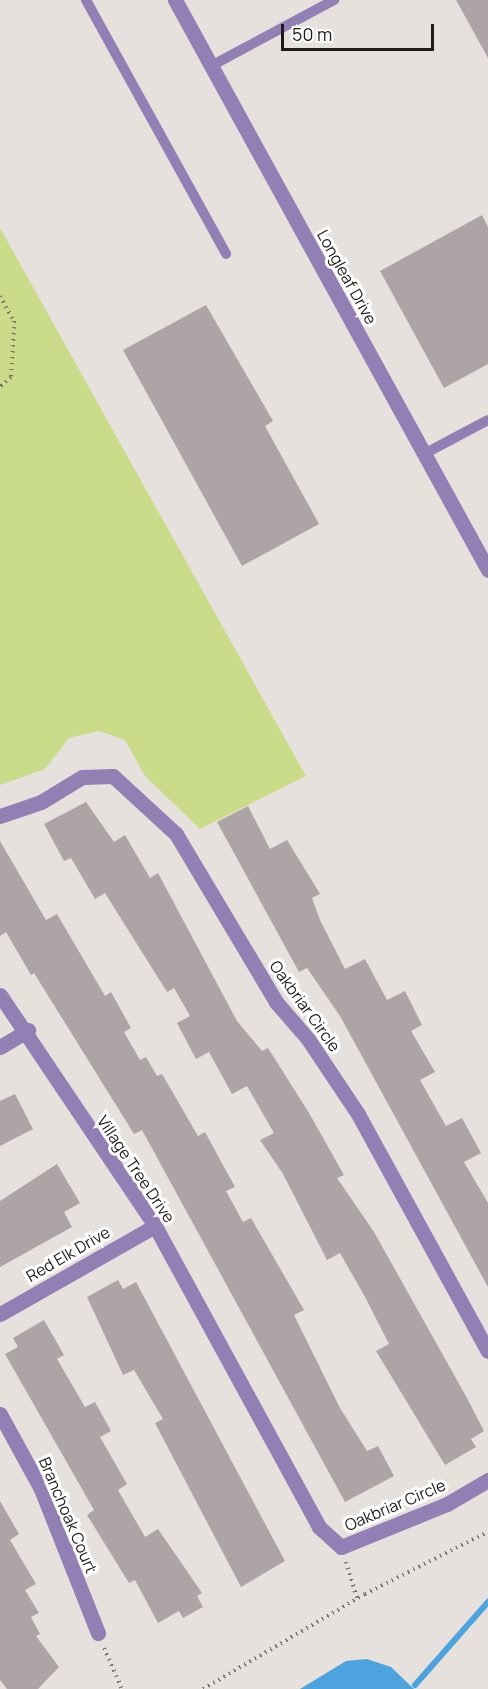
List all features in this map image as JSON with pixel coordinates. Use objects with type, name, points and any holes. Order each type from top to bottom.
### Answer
[{"type":"street","name":"Longleaf Drive","points":[[175,0],[488,570]]},
{"type":"street","name":"Oakbriar Circle","points":[[0,816],[41,802],[82,777],[112,776],[176,834],[276,1002],[308,1039],[358,1114],[488,1351]]},
{"type":"street","name":"Village Tree Drive","points":[[0,994],[28,1030],[69,1102],[155,1226],[233,1369]]},
{"type":"street","points":[[0,1047],[28,1030]]},
{"type":"street","name":"Red Elk Drive","points":[[0,1314],[155,1226]]},
{"type":"street","name":"Oakbriar Circle","points":[[233,1369],[320,1527],[341,1547],[447,1504],[488,1480]]},
{"type":"street","name":"Branchoak Court","points":[[0,1414],[41,1489],[98,1633]]},
{"type":"lane","points":[[86,0],[226,254]]},
{"type":"lane","points":[[211,66],[334,0]]},
{"type":"lane","points":[[424,454],[488,420]]},
{"type":"path","points":[[0,296],[14,321],[11,376],[0,387]]},
{"type":"path","points":[[203,1689],[357,1599],[488,1532]]},
{"type":"path","points":[[341,1547],[357,1599]]},
{"type":"path","points":[[98,1633],[122,1689]]},
{"type":"green space","points":[[0,228],[306,776],[200,829],[145,776],[125,740],[99,731],[69,738],[45,769],[0,785]]},
{"type":"water","points":[[367,1659],[391,1667],[414,1689],[300,1689],[346,1661]]},
{"type":"building","points":[[456,0],[488,0],[488,58]]},
{"type":"building","points":[[482,215],[488,227],[488,364],[444,388],[380,271]]},
{"type":"building","points":[[206,305],[273,421],[265,426],[319,524],[242,566],[123,350]]},
{"type":"building","points":[[86,802],[114,842],[125,835],[150,878],[158,873],[237,1021],[262,1051],[268,1048],[309,1113],[344,1175],[337,1178],[374,1232],[467,1398],[484,1431],[471,1439],[476,1447],[445,1465],[376,1351],[389,1344],[340,1253],[327,1260],[283,1174],[260,1140],[274,1133],[247,1086],[232,1094],[209,1052],[196,1059],[177,1023],[190,1016],[174,988],[167,992],[105,893],[95,899],[71,858],[64,861],[44,824]]},
{"type":"building","points":[[248,806],[270,849],[287,840],[320,894],[312,898],[320,920],[345,969],[365,959],[387,1000],[405,991],[422,1025],[411,1031],[435,1072],[420,1080],[446,1126],[462,1118],[481,1153],[464,1162],[488,1203],[488,1287],[340,1016],[307,968],[299,972],[217,822]]},
{"type":"building","points":[[0,841],[46,920],[57,914],[105,996],[111,992],[131,1028],[124,1032],[140,1060],[146,1057],[157,1076],[162,1074],[198,1136],[205,1132],[235,1187],[226,1191],[243,1222],[251,1218],[304,1310],[294,1315],[340,1408],[367,1451],[378,1446],[394,1476],[345,1502],[142,1130],[134,1134],[34,973],[31,975],[6,932],[0,936]]},
{"type":"building","points":[[15,1094],[33,1129],[0,1146],[0,1101]]},
{"type":"building","points":[[57,1164],[80,1203],[64,1212],[72,1227],[0,1267],[0,1201]]},
{"type":"building","points":[[118,1280],[123,1289],[136,1282],[285,1561],[241,1587],[155,1423],[163,1419],[134,1370],[123,1375],[87,1297]]},
{"type":"building","points":[[44,1320],[64,1355],[57,1359],[85,1407],[95,1402],[111,1431],[100,1437],[127,1484],[118,1490],[145,1537],[158,1529],[202,1593],[197,1596],[203,1607],[183,1618],[179,1611],[158,1623],[135,1580],[129,1583],[87,1515],[94,1510],[5,1354],[18,1347],[13,1338]]},
{"type":"building","points":[[0,1501],[19,1534],[10,1540],[36,1584],[25,1590],[39,1613],[31,1617],[40,1634],[36,1636],[59,1667],[38,1689],[7,1689],[0,1680]]},
{"type":"waterway","points":[[415,1685],[488,1602]]}]
